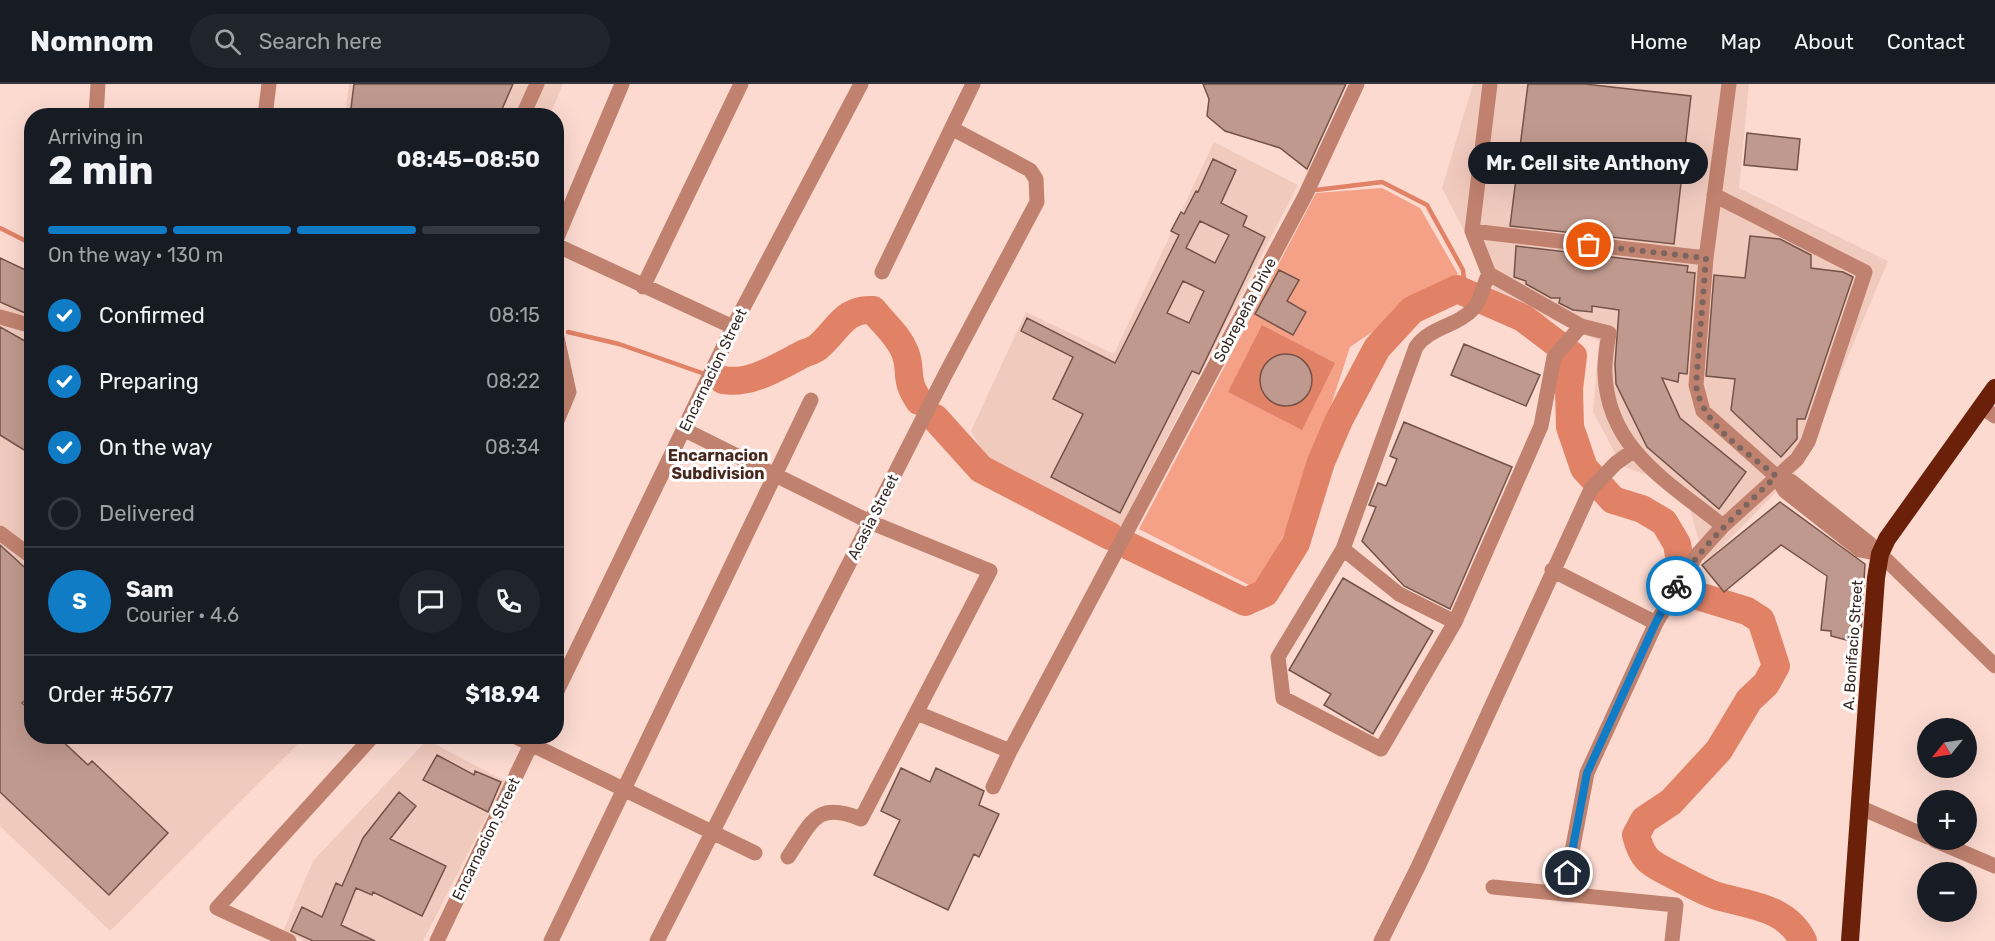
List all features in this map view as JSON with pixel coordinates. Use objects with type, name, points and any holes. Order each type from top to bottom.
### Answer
[{"type":"highway","name":"A. Bonifacio Street","points":[[1850,941],[1876,579],[1880,555],[1887,539],[1988,412],[1995,388]]},
{"type":"street","points":[[96,108],[98,84]]},
{"type":"street","points":[[267,108],[269,84]]},
{"type":"street","points":[[526,108],[537,84]]},
{"type":"street","points":[[564,221],[622,84]]},
{"type":"street","points":[[643,287],[741,84]]},
{"type":"street","name":"Encarnacion Street","points":[[564,676],[733,327],[861,84]]},
{"type":"street","points":[[882,272],[973,84]]},
{"type":"street","name":"Sobrepeña Drive","points":[[993,787],[1305,196],[1357,84]]},
{"type":"street","points":[[1490,84],[1472,231],[1489,274],[1576,331],[1609,333],[1605,372],[1608,403],[1620,433],[1634,451],[1723,526]]},
{"type":"street","points":[[1729,84],[1706,258],[1696,385],[1698,400],[1712,422],[1776,476],[1785,491],[1860,550],[1880,555],[1995,666]]},
{"type":"street","name":"Acasia Street","points":[[657,941],[870,522],[1037,202],[1036,179],[1030,170],[953,129]]},
{"type":"street","points":[[1564,893],[1587,773],[1656,622],[1696,556],[1723,526],[1797,459],[1808,442],[1865,272],[1714,195]]},
{"type":"street","points":[[1472,231],[1706,258]]},
{"type":"street","points":[[564,249],[733,327]]},
{"type":"street","points":[[1489,274],[1480,290],[1476,306],[1460,321],[1444,325],[1427,335],[1416,347],[1343,549],[1278,657],[1283,698],[1381,749],[1455,622],[1541,426],[1554,357],[1576,331]]},
{"type":"street","points":[[0,317],[24,323]]},
{"type":"street","points":[[564,369],[569,392],[564,404]]},
{"type":"street","points":[[550,941],[812,400]]},
{"type":"street","points":[[683,429],[776,473],[870,522],[990,571],[861,819],[844,812],[830,810],[818,816],[788,857]]},
{"type":"street","points":[[1381,941],[1418,867],[1591,489],[1612,467],[1634,451]]},
{"type":"street","points":[[0,533],[24,551]]},
{"type":"street","points":[[1343,549],[1399,594],[1455,622]]},
{"type":"street","points":[[1552,570],[1656,622]]},
{"type":"street","points":[[916,713],[1010,752]]},
{"type":"street","points":[[289,941],[217,908],[366,744]]},
{"type":"street","name":"Encarnacion Street","points":[[437,941],[532,744]]},
{"type":"street","points":[[539,744],[623,789],[755,853]]},
{"type":"street","points":[[1859,807],[1917,832]]},
{"type":"street","points":[[1957,850],[1995,866]]},
{"type":"street","points":[[1493,887],[1676,904],[1672,941]]},
{"type":"shaded area","points":[[349,84],[563,84],[553,108],[346,108]]},
{"type":"shaded area","points":[[1473,84],[1749,84],[1739,188],[1888,261],[1802,466],[1705,564],[1690,509],[1655,478],[1622,466],[1593,412],[1599,341],[1497,295],[1442,188]]},
{"type":"shaded area","points":[[1214,142],[1298,185],[1119,530],[994,471],[971,431],[1026,312],[1114,354]]},
{"type":"shaded area","points":[[1382,188],[1420,208],[1458,274],[1350,347],[1297,510],[1255,588],[1139,529],[1316,193]]},
{"type":"shaded area","points":[[0,258],[24,270],[24,744],[298,744],[110,931],[0,826]]},
{"type":"shaded area","points":[[1262,325],[1335,363],[1302,430],[1228,392]],"holes":[[[1284,354],[1302,360],[1311,378],[1305,397],[1288,406],[1269,399],[1260,382],[1266,363]]]},
{"type":"shaded area","points":[[423,744],[435,744],[505,781],[423,941],[304,941],[283,931],[313,861]]},
{"type":"building","points":[[354,84],[513,84],[502,108],[351,108]]},
{"type":"building","points":[[1203,84],[1346,84],[1307,169],[1280,148],[1225,131],[1207,116],[1209,99]]},
{"type":"building","points":[[1528,84],[1585,84],[1691,96],[1674,244],[1510,226]]},
{"type":"building","points":[[1747,133],[1800,139],[1797,170],[1744,165]]},
{"type":"building","points":[[1213,159],[1236,170],[1221,203],[1247,216],[1243,226],[1265,237],[1199,374],[1192,371],[1120,513],[1051,477],[1083,414],[1053,399],[1073,357],[1021,331],[1027,318],[1115,363],[1179,235],[1171,231],[1181,212],[1184,214],[1196,191],[1198,192]],"holes":[[[1200,221],[1229,235],[1215,263],[1186,248]],[[1183,281],[1204,291],[1189,323],[1167,313]]]},
{"type":"building","points":[[1750,236],[1780,239],[1811,255],[1811,268],[1843,272],[1853,277],[1805,419],[1797,419],[1797,439],[1781,457],[1731,410],[1735,379],[1706,376],[1714,275],[1745,278]]},
{"type":"building","points":[[1516,246],[1688,266],[1687,272],[1695,273],[1687,374],[1679,373],[1678,382],[1662,378],[1680,418],[1746,472],[1719,509],[1647,447],[1616,384],[1615,364],[1619,310],[1592,306],[1592,312],[1573,310],[1559,303],[1560,298],[1551,298],[1526,284],[1526,281],[1514,277]]},
{"type":"building","points":[[0,258],[24,269],[24,312],[0,302]]},
{"type":"building","points":[[1279,270],[1299,280],[1287,301],[1306,312],[1293,335],[1255,314]]},
{"type":"building","points":[[0,327],[24,340],[24,450],[0,435]]},
{"type":"building","points":[[1464,344],[1540,375],[1526,406],[1451,375]]},
{"type":"building","points":[[1286,354],[1296,356],[1304,362],[1310,370],[1312,380],[1310,390],[1304,398],[1296,404],[1286,406],[1276,404],[1268,398],[1262,390],[1260,380],[1262,370],[1268,362],[1276,356]]},
{"type":"building","points":[[1404,422],[1512,467],[1450,609],[1404,586],[1362,541],[1376,507],[1369,505],[1378,483],[1386,486],[1397,459],[1390,456]]},
{"type":"building","points":[[1780,502],[1865,564],[1861,632],[1855,632],[1854,642],[1831,636],[1831,631],[1821,630],[1827,576],[1781,545],[1724,592],[1702,565]]},
{"type":"building","points":[[0,545],[24,567],[24,701],[22,703],[24,705],[24,744],[66,744],[88,765],[92,761],[168,833],[109,895],[0,792]]},
{"type":"building","points":[[1343,578],[1433,631],[1373,734],[1324,705],[1331,694],[1289,670]]},
{"type":"building","points":[[437,755],[474,775],[475,771],[501,782],[488,812],[423,780]]},
{"type":"building","points":[[901,768],[930,782],[936,768],[984,791],[979,805],[999,814],[979,857],[974,854],[948,910],[874,875],[900,820],[881,811]]},
{"type":"building","points":[[399,792],[416,806],[390,839],[446,866],[422,916],[373,892],[372,895],[356,888],[341,925],[375,941],[313,941],[291,931],[302,907],[322,917],[336,883],[342,886],[363,838]]},
{"type":"waterway","points":[[1316,190],[1382,182],[1427,205],[1463,270],[1465,293]]},
{"type":"waterway","points":[[0,228],[24,240]]},
{"type":"waterway","points":[[1129,546],[1245,602],[1265,593],[1296,543],[1321,462],[1339,420],[1377,348],[1412,310],[1457,289],[1523,318],[1573,356],[1569,389],[1570,427],[1584,468],[1613,500],[1642,509],[1664,522],[1677,544],[1683,578],[1698,596],[1747,611],[1761,620],[1776,666],[1766,684],[1749,700],[1719,750],[1671,802],[1644,820],[1636,835],[1642,852],[1655,865],[1701,889],[1777,914],[1796,930],[1803,941]]},
{"type":"waterway","points":[[723,380],[743,380],[773,370],[816,348],[848,316],[863,310],[873,310],[902,346],[907,359],[911,386],[919,401]]},
{"type":"waterway","points":[[568,332],[619,344],[702,373]]},
{"type":"waterway","points":[[935,418],[981,469],[1110,536]]},
{"type":"way so far","points":[[1589,245],[1706,258],[1696,385],[1698,400],[1712,422],[1776,476],[1723,526],[1696,556],[1676,586]]},
{"type":"place","name":"Mr. Cell site Anthony","points":[[1589,245]]},
{"type":"district","name":"Encarnacion Subdivision","points":[[718,464]]},
{"type":"route","points":[[1568,873],[1587,773],[1656,622],[1676,586]]}]
